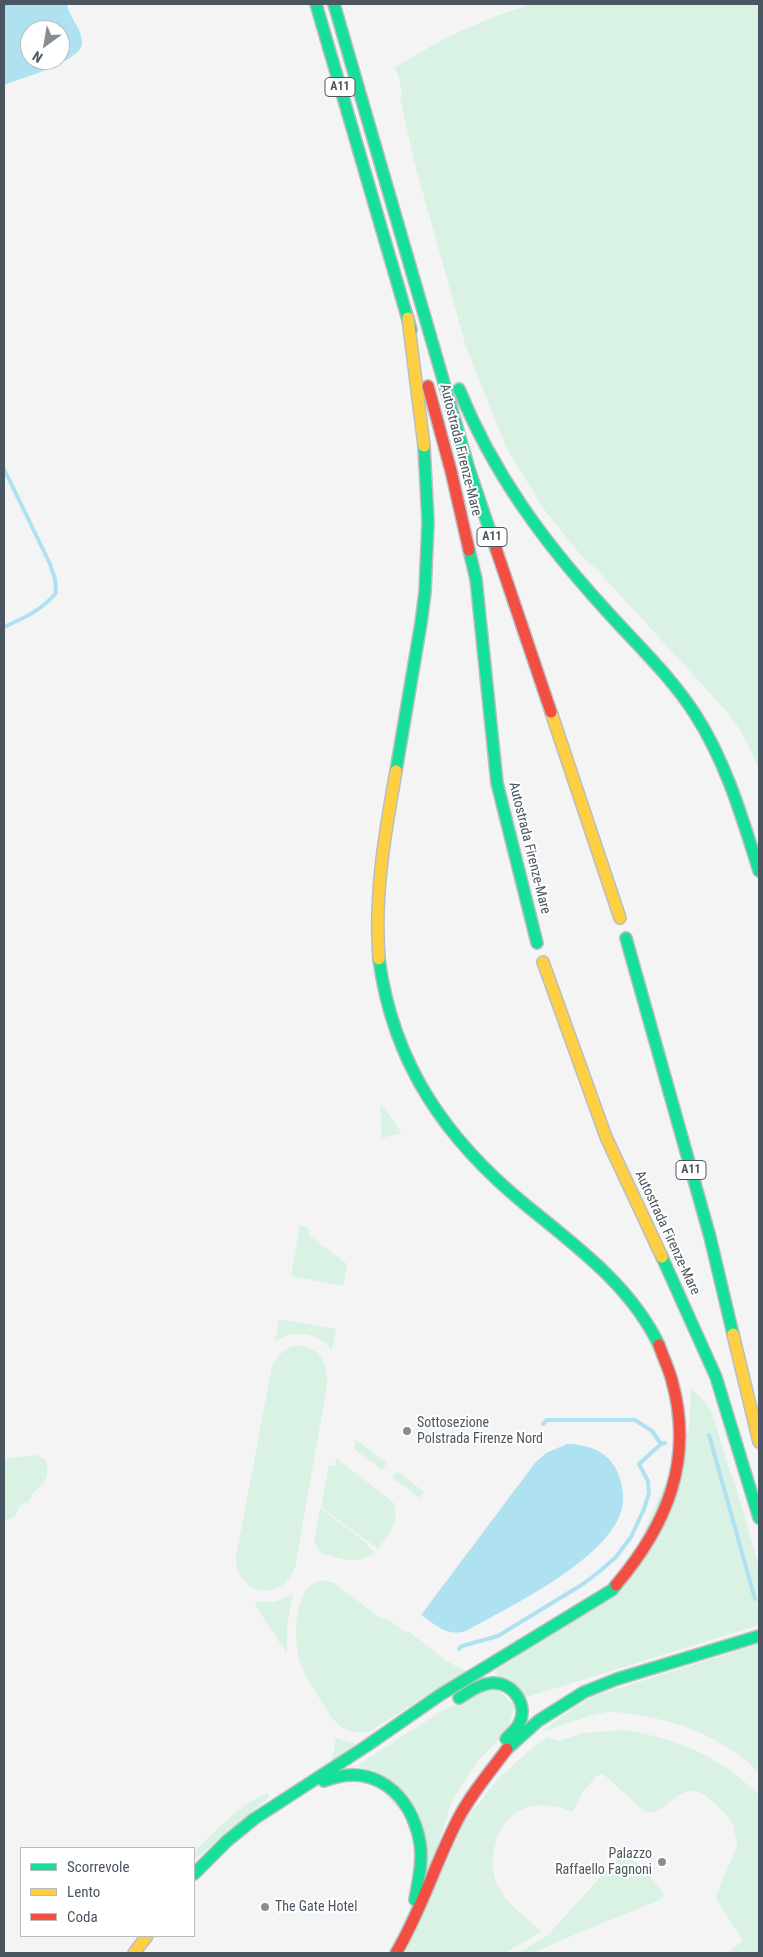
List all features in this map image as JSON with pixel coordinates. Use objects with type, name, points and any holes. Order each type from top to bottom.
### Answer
[{"type":"highway","name":"Autostrada Firenze-Mare","points":[[316,4],[445,446],[476,579],[497,783],[537,942]]},
{"type":"highway","name":"Autostrada Firenze-Mare","points":[[334,4],[469,469],[620,918]]},
{"type":"highway","points":[[378,153],[445,344]]},
{"type":"highway","points":[[293,1796],[413,1713],[612,1590],[651,1541],[664,1513],[679,1462],[681,1436],[679,1407],[664,1353],[650,1326],[626,1293],[604,1269],[491,1175],[444,1124],[415,1077],[405,1055],[396,1033],[382,982],[377,928],[379,869],[418,645],[429,548],[427,475],[408,318]]},
{"type":"highway","points":[[456,380],[480,439],[516,500],[588,590],[648,655],[695,713],[716,748],[729,778],[759,871]]},
{"type":"highway","name":"Autostrada Firenze-Mare","points":[[626,938],[710,1237],[759,1442]]},
{"type":"highway","name":"Autostrada Firenze-Mare","points":[[543,962],[606,1137],[698,1334],[716,1377],[759,1518]]},
{"type":"highway","points":[[710,1237],[753,1368]]},
{"type":"highway","points":[[396,1953],[411,1925],[457,1820],[484,1778],[508,1748],[546,1716],[584,1692],[617,1679],[759,1636]]},
{"type":"highway","points":[[413,1713],[430,1712],[476,1688],[496,1682],[513,1690],[519,1697],[522,1705],[519,1725],[483,1765],[458,1802],[447,1844]]},
{"type":"highway","points":[[195,1873],[205,1861],[254,1819],[293,1796],[325,1780],[340,1775],[368,1776],[380,1782],[404,1801],[412,1816],[417,1832],[421,1859],[411,1925]]},
{"type":"highway","points":[[134,1953],[146,1937]]},
{"type":"green space","points":[[532,4],[759,4],[759,767],[739,728],[720,704],[600,573],[579,553],[546,512],[508,451],[466,347],[413,157],[400,97],[402,94],[398,74],[394,68],[445,38],[496,16]]},
{"type":"green space","points":[[381,1104],[402,1133],[382,1138]]},
{"type":"green space","points":[[300,1225],[308,1227],[310,1236],[347,1264],[343,1286],[291,1276]]},
{"type":"green space","points":[[279,1319],[336,1329],[332,1351],[320,1340],[306,1334],[291,1335],[275,1341]]},
{"type":"green space","points":[[298,1345],[312,1349],[322,1358],[326,1371],[327,1386],[295,1568],[288,1579],[280,1586],[270,1590],[260,1590],[243,1580],[238,1570],[236,1557],[272,1366],[282,1352]]},
{"type":"green space","points":[[691,1388],[705,1402],[712,1413],[759,1567],[759,1625],[527,1697],[497,1675],[496,1671],[620,1586],[689,1430]]},
{"type":"green space","points":[[355,1439],[387,1463],[382,1470],[354,1449]]},
{"type":"green space","points":[[37,1455],[46,1460],[46,1478],[34,1492],[29,1502],[20,1505],[15,1516],[4,1521],[4,1459]]},
{"type":"green space","points":[[336,1458],[393,1502],[396,1516],[395,1522],[390,1533],[378,1549],[321,1507],[329,1465],[335,1466]]},
{"type":"green space","points":[[397,1471],[424,1492],[420,1498],[392,1478]]},
{"type":"green space","points":[[320,1508],[368,1544],[367,1546],[375,1552],[363,1559],[356,1560],[342,1559],[321,1553],[314,1543]]},
{"type":"green space","points":[[322,1580],[334,1583],[382,1619],[387,1618],[406,1633],[408,1631],[448,1662],[466,1671],[370,1731],[352,1732],[339,1726],[312,1687],[298,1655],[296,1630],[300,1603],[312,1584]]},
{"type":"green space","points":[[293,1594],[287,1626],[287,1654],[255,1605],[256,1602],[275,1602]]},
{"type":"green space","points":[[759,1644],[759,1772],[715,1740],[682,1726],[647,1717],[607,1712],[541,1732],[588,1698]]},
{"type":"green space","points":[[496,1688],[515,1706],[507,1731],[477,1762],[453,1799],[427,1877],[424,1836],[358,1765],[440,1712],[486,1689]]},
{"type":"green space","points":[[624,1730],[663,1738],[697,1751],[729,1770],[759,1795],[759,1953],[728,1952],[743,1941],[716,1896],[738,1844],[732,1822],[728,1816],[703,1794],[693,1791],[676,1797],[661,1809],[645,1812],[603,1774],[598,1775],[583,1791],[573,1812],[551,1806],[528,1807],[517,1812],[509,1819],[497,1839],[493,1862],[497,1884],[505,1898],[542,1931],[505,1953],[405,1953],[466,1819],[497,1780],[547,1737],[558,1741],[583,1733]]},
{"type":"green space","points":[[336,1738],[356,1744],[332,1760]]},
{"type":"green space","points":[[269,1794],[268,1798],[195,1859],[195,1851],[210,1836],[240,1809],[260,1796]]},
{"type":"green space","points":[[622,1853],[628,1854],[662,1890],[664,1895],[662,1899],[534,1953],[519,1953],[549,1934]]},
{"type":"water","points":[[4,4],[67,4],[82,39],[79,51],[70,58],[70,20],[20,20],[20,70],[45,70],[4,85]]},
{"type":"water","points":[[567,1444],[582,1445],[596,1450],[608,1458],[617,1471],[622,1486],[623,1502],[621,1512],[612,1530],[596,1548],[554,1581],[466,1631],[447,1631],[421,1615],[535,1463],[546,1453]]},
{"type":"waterway","points":[[4,469],[50,564],[55,579],[56,593],[39,609],[4,627]]},
{"type":"waterway","points":[[543,1424],[547,1420],[635,1420],[652,1431],[661,1444],[665,1443]]},
{"type":"waterway","points":[[709,1435],[755,1599]]},
{"type":"waterway","points":[[459,1649],[462,1646],[498,1636],[583,1584],[616,1557],[631,1537],[649,1493],[648,1481],[639,1464],[661,1444]]},
{"type":"traffic: fast","points":[[316,4],[411,330]]},
{"type":"traffic: fast","points":[[334,4],[469,469],[496,549]]},
{"type":"traffic: fast","points":[[459,389],[487,449],[521,505],[560,557],[663,673],[695,714],[716,751],[739,810],[759,871]]},
{"type":"traffic: fast","points":[[396,771],[425,592],[428,522],[424,446]]},
{"type":"traffic: fast","points":[[469,550],[476,579],[497,783],[537,943]]},
{"type":"traffic: fast","points":[[626,938],[710,1237],[733,1334]]},
{"type":"traffic: fast","points":[[379,959],[386,997],[397,1033],[411,1066],[428,1097],[448,1127],[498,1181],[601,1268],[633,1304],[659,1345]]},
{"type":"traffic: fast","points":[[662,1257],[716,1377],[759,1518]]},
{"type":"traffic: fast","points":[[195,1873],[227,1841],[254,1819],[365,1747],[440,1695],[612,1590],[616,1585]]},
{"type":"traffic: fast","points":[[507,1749],[538,1721],[584,1692],[617,1679],[759,1636]]},
{"type":"traffic: fast","points":[[459,1698],[478,1687],[492,1683],[506,1686],[512,1691],[520,1702],[522,1717],[518,1726],[506,1739]]},
{"type":"traffic: fast","points":[[324,1781],[342,1776],[359,1775],[374,1779],[387,1786],[399,1797],[415,1825],[420,1843],[421,1864],[415,1900]]},
{"type":"traffic: slow","points":[[408,318],[424,446]]},
{"type":"traffic: slow","points":[[551,712],[620,918]]},
{"type":"traffic: slow","points":[[379,959],[379,888],[384,841],[396,771]]},
{"type":"traffic: slow","points":[[543,962],[606,1137],[662,1257]]},
{"type":"traffic: slow","points":[[733,1334],[759,1442]]},
{"type":"traffic: slow","points":[[134,1953],[146,1937]]},
{"type":"traffic: jam","points":[[428,386],[451,471],[469,550]]},
{"type":"traffic: jam","points":[[496,549],[551,712]]},
{"type":"traffic: jam","points":[[616,1585],[634,1562],[662,1515],[671,1490],[677,1464],[680,1438],[678,1410],[671,1376],[659,1345]]},
{"type":"traffic: jam","points":[[396,1953],[413,1921],[462,1811],[507,1749]]},
{"type":"place","name":"Sottosezione Polstrada Firenze Nord","points":[[407,1431]]},
{"type":"place","name":"Palazzo Raffaello Fagnoni","points":[[662,1862]]},
{"type":"place","name":"The Gate Hotel","points":[[265,1907]]}]
